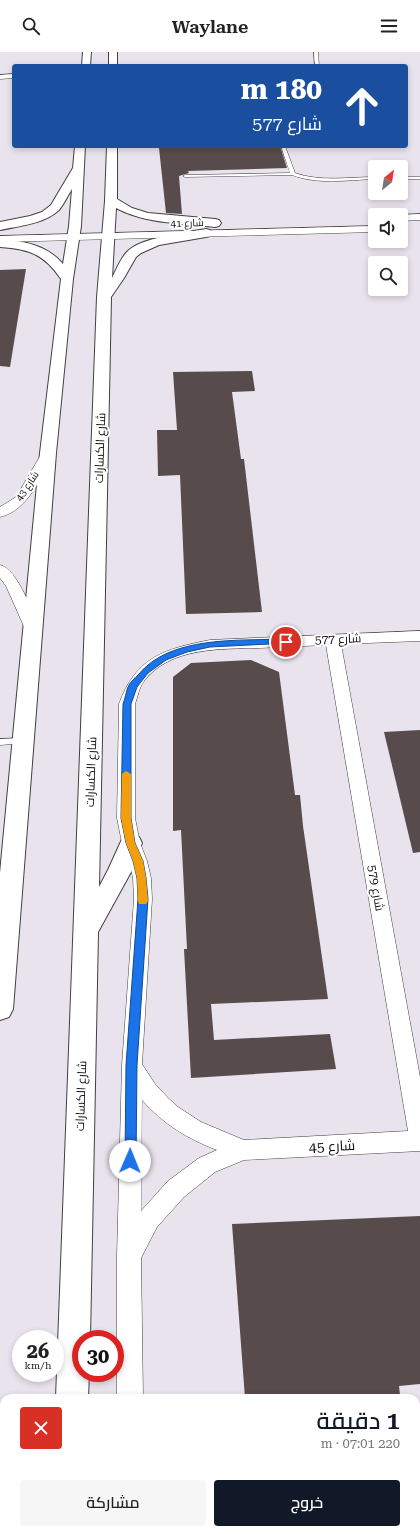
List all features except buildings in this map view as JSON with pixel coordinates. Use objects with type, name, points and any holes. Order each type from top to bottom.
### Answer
[{"type":"street","points":[[86,52],[86,64]]},
{"type":"street","points":[[113,52],[113,64]]},
{"type":"street","points":[[0,77],[12,76]]},
{"type":"street","points":[[0,1009],[48,453],[73,229],[80,148]]},
{"type":"street","name":"شارع الكسارات","points":[[72,1394],[104,297],[112,201],[112,148]]},
{"type":"street","points":[[0,227],[33,219],[46,214],[55,207],[79,168]]},
{"type":"street","points":[[112,201],[128,210],[147,216],[220,223]]},
{"type":"street","points":[[408,218],[420,217]]},
{"type":"street","name":"شارع 41","points":[[146,225],[220,223]]},
{"type":"street","points":[[0,227],[36,227]]},
{"type":"street","name":"شارع 41","points":[[0,239],[73,229],[109,228],[206,233],[368,229]]},
{"type":"street","points":[[104,297],[118,278],[131,255],[137,250],[156,242],[206,233]]},
{"type":"street","points":[[0,243],[22,246],[45,254],[53,260],[67,279]]},
{"type":"street","name":"شارع 43","points":[[0,514],[21,498],[48,453]]},
{"type":"street","points":[[0,569],[13,585],[33,631]]},
{"type":"street","name":"شارع 577","points":[[131,843],[126,818],[127,704],[133,686],[145,671],[163,659],[185,650],[210,645],[420,636]]},
{"type":"street","name":"شارع 579","points":[[332,640],[420,1137]]},
{"type":"street","points":[[86,930],[119,872],[131,843]]},
{"type":"street","points":[[130,1394],[129,1256],[132,1065],[143,899],[142,878],[138,861],[131,843]]},
{"type":"street","name":"شارع 45","points":[[132,1065],[150,1094],[176,1118],[207,1138],[244,1150]]},
{"type":"street","name":"شارع 45","points":[[129,1256],[149,1219],[176,1189],[208,1165],[244,1150],[420,1141]]},
{"type":"lane","points":[[316,52],[317,64]]},
{"type":"lane","points":[[284,148],[293,174]]},
{"type":"lane","points":[[185,176],[293,174],[298,177],[311,179],[368,178]]},
{"type":"lane","points":[[408,178],[420,178]]},
{"type":"lane","points":[[0,742],[23,741]]},
{"type":"shaded area","points":[[0,52],[420,52],[420,1394],[0,1394]]},
{"type":"slow traffic","points":[[126,774],[126,818],[128,832],[142,878],[143,901]]},
{"type":"route","points":[[130,1161],[132,1065],[143,899],[142,878],[128,832],[126,818],[127,704],[133,686],[145,671],[163,659],[185,650],[210,645],[286,642]]}]
